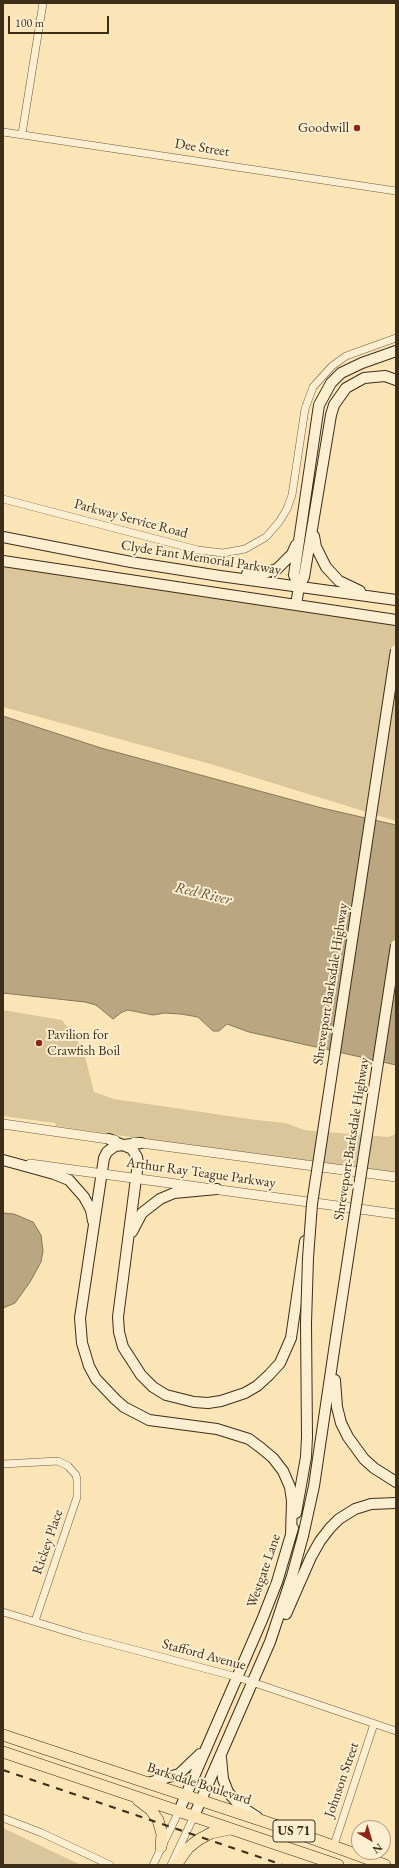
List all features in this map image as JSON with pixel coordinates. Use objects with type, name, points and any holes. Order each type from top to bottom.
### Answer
[{"type":"main road","points":[[299,586],[294,575],[316,417],[324,393],[341,373],[362,363],[396,352]]},
{"type":"main road","points":[[296,605],[299,586],[304,577],[331,415],[334,405],[346,388],[364,378],[385,376],[396,380]]},
{"type":"main road","points":[[312,530],[320,558],[339,581],[358,591],[392,600]]},
{"type":"main road","name":"Clyde Fant Memorial Parkway","points":[[3,537],[131,562],[392,600]]},
{"type":"main road","points":[[220,576],[261,574],[277,569],[292,554],[299,537]]},
{"type":"main road","points":[[3,561],[396,620]]},
{"type":"main road","name":"Shreveport Barksdale Highway","points":[[306,1323],[308,1258],[312,1204],[396,650]]},
{"type":"main road","name":"Shreveport-Barksdale Highway","points":[[336,1342],[396,945]]},
{"type":"main road","points":[[109,1139],[132,1149],[137,1157],[136,1178],[118,1316],[119,1332],[123,1347],[141,1375],[153,1387],[166,1395],[194,1402],[208,1403],[232,1399],[257,1386],[280,1363],[291,1338],[294,1324],[301,1268],[312,1204]]},
{"type":"main road","points":[[141,1143],[113,1148],[107,1152],[104,1158],[95,1227],[80,1318],[80,1330],[84,1353],[96,1379],[124,1407],[149,1420],[217,1429],[249,1439],[273,1458],[283,1471],[290,1487],[292,1501],[291,1534]]},
{"type":"main road","points":[[3,1160],[54,1174],[72,1183],[87,1201],[95,1227]]},
{"type":"main road","points":[[127,1253],[137,1221],[142,1213],[155,1202],[174,1193],[217,1189]]},
{"type":"main road","name":"Westgate Lane","points":[[179,1811],[275,1588],[291,1534],[301,1490],[306,1450],[308,1384],[306,1323]]},
{"type":"main road","points":[[336,1342],[334,1386],[341,1423],[355,1449],[364,1459],[387,1478],[396,1482]]},
{"type":"main road","name":"Westgate Lane","points":[[194,1816],[270,1642],[292,1576],[309,1511],[319,1457],[336,1342]]},
{"type":"main road","points":[[270,1642],[284,1618],[311,1557],[320,1541],[330,1528],[339,1519],[356,1509],[371,1504],[396,1503]]},
{"type":"main road","name":"Barksdale Boulevard","points":[[3,1735],[334,1845],[385,1865]]},
{"type":"main road","points":[[46,1766],[51,1750]]},
{"type":"main road","points":[[148,1783],[179,1774],[204,1750]]},
{"type":"main road","points":[[222,1750],[221,1769],[228,1792],[240,1806],[264,1822]]},
{"type":"main road","name":"US 71","points":[[3,1752],[333,1863]]},
{"type":"main road","points":[[133,1796],[148,1807],[156,1816],[162,1834],[161,1847]]},
{"type":"main road","points":[[176,1865],[188,1848],[202,1838],[215,1832],[233,1829]]},
{"type":"main road","points":[[333,1863],[334,1845]]},
{"type":"street","points":[[22,134],[43,3]]},
{"type":"street","name":"Dee Street","points":[[3,132],[396,191]]},
{"type":"street","name":"Parkway Service Road","points":[[3,499],[198,550],[224,553],[237,551],[253,545],[266,537],[273,530],[283,516],[290,502],[305,409],[313,387],[332,366],[346,356],[396,338]]},
{"type":"street","name":"Arthur Ray Teague Parkway","points":[[3,1124],[396,1177]]},
{"type":"street","name":"Arthur Ray Teague Parkway","points":[[3,1160],[396,1214]]},
{"type":"street","name":"Rickey Place","points":[[3,1464],[53,1460],[63,1463],[72,1471],[77,1480],[78,1491],[35,1621]]},
{"type":"street","name":"Stafford Avenue","points":[[3,1612],[122,1647],[237,1677],[396,1731]]},
{"type":"street","name":"Johnson Street","points":[[334,1845],[374,1724]]},
{"type":"street","points":[[152,1865],[179,1811]]},
{"type":"street","points":[[171,1865],[194,1816]]},
{"type":"street","points":[[3,1818],[42,1833],[110,1865]]},
{"type":"shaded area","points":[[3,565],[396,624],[396,821],[214,765],[3,707]]},
{"type":"shaded area","points":[[3,1010],[62,1020],[83,1049],[94,1092],[114,1099],[286,1123],[304,1130],[388,1137],[396,1134],[396,1173],[130,1137],[56,1126],[55,1123],[3,1116]]},
{"type":"shaded area","points":[[3,1828],[81,1865],[3,1865]]},
{"type":"water","name":"Red River","points":[[3,716],[101,748],[322,808],[396,825],[396,1065],[249,1032],[227,1024],[219,1031],[213,1031],[198,1017],[164,1013],[153,1015],[128,1010],[122,1012],[113,1019],[96,1005],[85,1002],[3,993]]},
{"type":"water","points":[[3,1213],[14,1214],[33,1222],[41,1235],[43,1251],[41,1262],[30,1282],[15,1303],[3,1308]]},
{"type":"railway","points":[[3,1770],[283,1865]]},
{"type":"place","name":"Goodwill","points":[[357,128]]},
{"type":"place","name":"Pavilion for Crawfish Boil","points":[[39,1043]]}]
